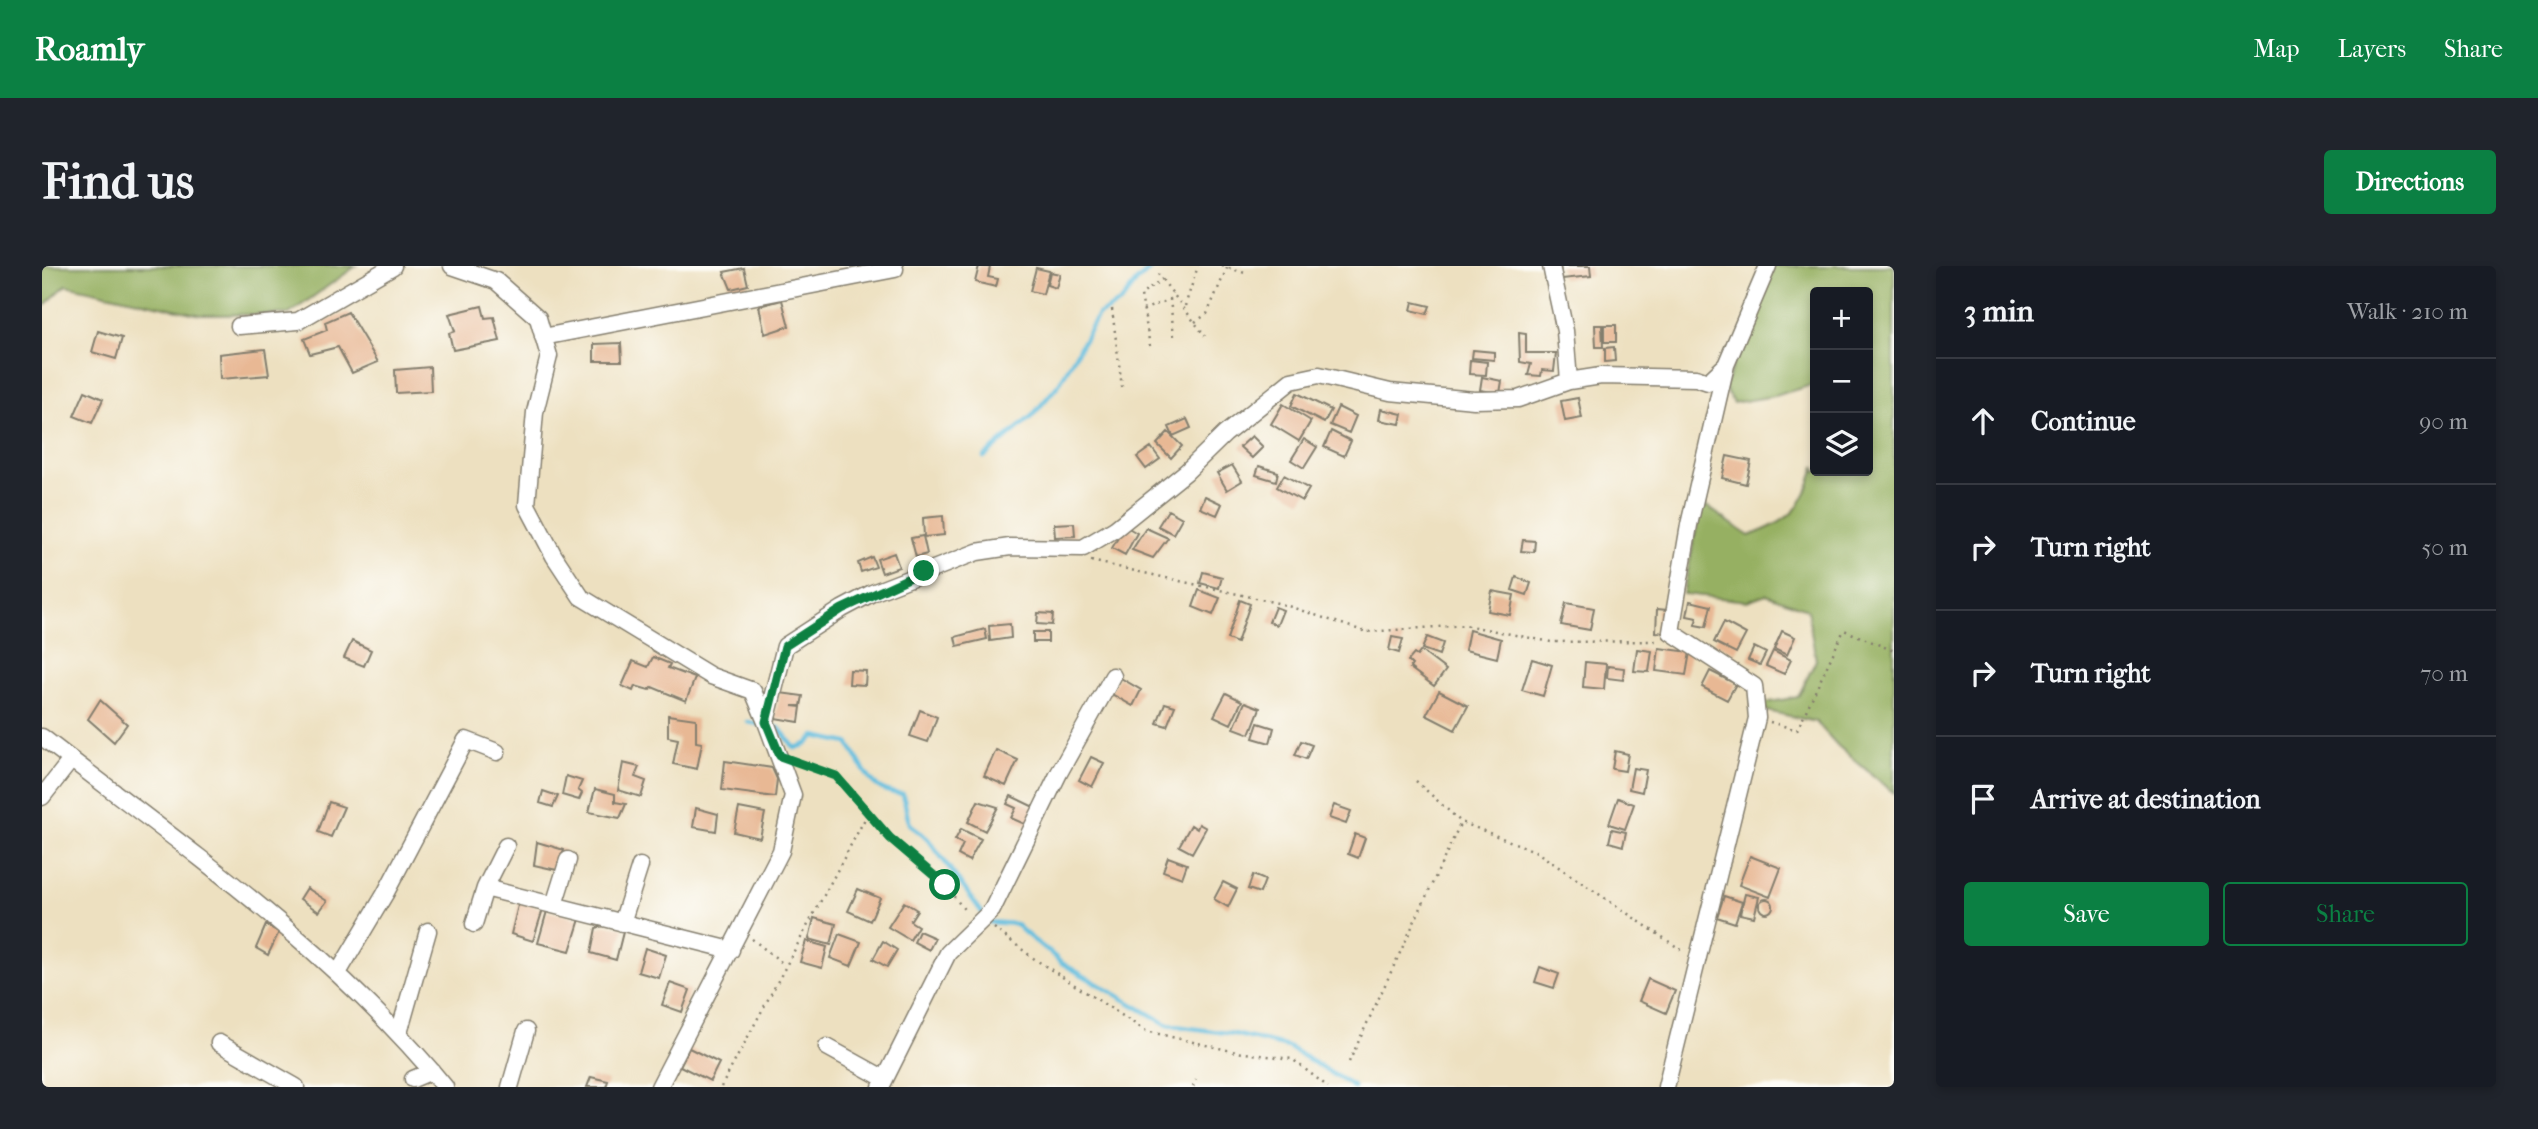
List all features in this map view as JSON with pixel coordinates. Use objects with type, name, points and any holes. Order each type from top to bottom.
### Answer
[{"type":"street","points":[[239,326],[298,321],[393,266]]},
{"type":"street","points":[[452,266],[496,281],[538,318],[548,356],[535,412],[527,505],[554,556],[581,597],[711,676],[753,691],[793,795],[781,851],[659,1087]]},
{"type":"street","points":[[1552,266],[1565,331],[1569,382]]},
{"type":"street","points":[[1665,1087],[1757,718],[1754,686],[1671,632],[1689,525],[1726,365],[1768,266]]},
{"type":"street","points":[[543,337],[895,269]]},
{"type":"street","points":[[766,722],[785,646],[842,609],[924,571],[977,552],[1010,547],[1065,550],[1083,548],[1115,529],[1291,381],[1319,375],[1390,393],[1474,400],[1518,399],[1569,382],[1601,376],[1696,378],[1708,382],[1726,365]]},
{"type":"street","points":[[827,1047],[883,1083],[948,953],[992,910],[1059,772],[1113,676]]},
{"type":"street","points":[[42,737],[277,920],[338,973],[399,1033],[445,1087]]},
{"type":"street","points":[[338,973],[385,894],[467,740],[497,752]]},
{"type":"street","points":[[42,797],[71,760]]},
{"type":"street","points":[[474,924],[485,888],[506,846]]},
{"type":"street","points":[[554,905],[568,860]]},
{"type":"street","points":[[622,923],[640,866]]},
{"type":"street","points":[[485,888],[731,950]]},
{"type":"street","points":[[399,1033],[428,931]]},
{"type":"street","points":[[509,1087],[526,1031]]},
{"type":"street","points":[[219,1043],[296,1087]]},
{"type":"street","points":[[413,1079],[432,1071]]},
{"type":"path","points":[[1185,307],[1198,266]]},
{"type":"path","points":[[1222,266],[1245,274]]},
{"type":"path","points":[[1195,322],[1207,314],[1227,268]]},
{"type":"path","points":[[1158,274],[1206,336]]},
{"type":"path","points":[[1150,345],[1141,295],[1162,279]]},
{"type":"path","points":[[1172,292],[1170,299],[1174,336]]},
{"type":"path","points":[[1143,310],[1170,299]]},
{"type":"path","points":[[1112,309],[1122,387]]},
{"type":"path","points":[[1065,550],[1095,563],[1282,604],[1366,632],[1465,625],[1552,642],[1663,641],[1671,632]]},
{"type":"path","points":[[1757,718],[1797,730],[1844,630],[1894,651]]},
{"type":"path","points":[[780,756],[836,776],[867,815],[945,885],[976,924],[998,929],[1036,960],[1146,1031],[1236,1052],[1292,1059],[1328,1087]]},
{"type":"path","points":[[1416,781],[1461,822],[1535,851],[1697,960]]},
{"type":"path","points":[[721,1087],[867,815]]},
{"type":"path","points":[[1349,1062],[1461,822]]},
{"type":"path","points":[[741,930],[786,966]]},
{"type":"path","points":[[1193,1087],[1196,1080]]},
{"type":"green space","points":[[42,266],[356,266],[289,314],[201,315],[66,285],[42,308]]},
{"type":"green space","points":[[1773,266],[1894,266],[1894,793],[1838,746],[1816,722],[1763,710],[1764,703],[1798,697],[1816,660],[1807,609],[1766,594],[1747,601],[1683,594],[1702,503],[1749,536],[1793,512],[1806,493],[1812,476],[1873,476],[1873,287],[1810,287],[1810,386],[1774,396],[1733,403],[1724,387]]},
{"type":"building","points":[[979,266],[990,267],[988,277],[998,279],[996,287],[975,282]]},
{"type":"building","points":[[1560,266],[1590,266],[1591,276],[1562,279]]},
{"type":"building","points":[[744,268],[748,285],[731,289],[724,272]]},
{"type":"building","points":[[1036,268],[1049,271],[1043,294],[1030,291]]},
{"type":"building","points":[[1050,272],[1060,274],[1056,288],[1047,285]]},
{"type":"building","points":[[782,300],[789,326],[765,334],[759,306]]},
{"type":"building","points":[[1413,302],[1430,306],[1427,314],[1411,310]]},
{"type":"building","points":[[482,306],[485,318],[494,317],[500,341],[453,350],[449,333],[455,331],[449,314]]},
{"type":"building","points":[[348,312],[378,362],[352,373],[338,347],[310,354],[304,339],[327,330],[325,322]]},
{"type":"building","points":[[1595,325],[1602,325],[1603,347],[1596,347]]},
{"type":"building","points":[[1604,325],[1616,325],[1616,342],[1604,342]]},
{"type":"building","points":[[98,331],[122,338],[116,359],[92,352]]},
{"type":"building","points":[[1519,333],[1526,334],[1526,353],[1556,353],[1554,371],[1542,370],[1541,376],[1528,375],[1531,364],[1520,362]]},
{"type":"building","points":[[621,343],[622,361],[594,361],[594,344]]},
{"type":"building","points":[[1614,347],[1615,361],[1605,362],[1605,348]]},
{"type":"building","points":[[265,349],[269,375],[220,379],[219,354]]},
{"type":"building","points":[[1473,350],[1494,352],[1494,360],[1472,358]]},
{"type":"building","points":[[1470,360],[1487,362],[1486,375],[1469,374]]},
{"type":"building","points":[[430,367],[431,391],[396,393],[395,370]]},
{"type":"building","points":[[1482,377],[1502,381],[1500,393],[1480,390]]},
{"type":"building","points":[[85,391],[103,399],[92,423],[74,416]]},
{"type":"building","points":[[1297,393],[1331,410],[1324,423],[1291,406]]},
{"type":"building","points":[[1578,398],[1582,418],[1565,421],[1561,401]]},
{"type":"building","points":[[1283,404],[1311,421],[1299,441],[1271,424]]},
{"type":"building","points":[[1338,407],[1356,416],[1349,433],[1330,425]]},
{"type":"building","points":[[1381,409],[1402,414],[1400,424],[1379,420]]},
{"type":"building","points":[[1187,419],[1191,428],[1173,436],[1169,427]]},
{"type":"building","points":[[1331,431],[1351,441],[1344,456],[1324,447]]},
{"type":"building","points":[[1168,432],[1182,446],[1171,458],[1157,444]]},
{"type":"building","points":[[1252,436],[1263,447],[1252,458],[1240,447]]},
{"type":"building","points":[[1304,439],[1317,447],[1304,468],[1291,460]]},
{"type":"building","points":[[1151,447],[1160,459],[1146,469],[1137,457]]},
{"type":"building","points":[[1727,456],[1751,461],[1746,484],[1722,478]]},
{"type":"building","points":[[1232,465],[1242,481],[1227,490],[1217,473]]},
{"type":"building","points":[[1259,466],[1278,472],[1276,481],[1256,475]]},
{"type":"building","points":[[1284,475],[1309,489],[1302,501],[1277,487]]},
{"type":"building","points":[[1205,496],[1222,504],[1217,515],[1200,508]]},
{"type":"building","points":[[1168,510],[1182,518],[1173,534],[1158,526]]},
{"type":"building","points":[[943,516],[944,535],[924,537],[923,518]]},
{"type":"building","points":[[1074,523],[1075,536],[1055,537],[1054,524]]},
{"type":"building","points":[[1125,526],[1137,533],[1125,555],[1112,548]]},
{"type":"building","points":[[1146,528],[1168,538],[1153,558],[1132,550]]},
{"type":"building","points":[[923,536],[927,554],[916,557],[911,538]]},
{"type":"building","points":[[1523,540],[1535,541],[1534,552],[1521,551]]},
{"type":"building","points":[[894,553],[899,567],[882,573],[877,559]]},
{"type":"building","points":[[872,557],[876,567],[861,572],[858,563]]},
{"type":"building","points":[[1203,572],[1222,577],[1219,588],[1200,583]]},
{"type":"building","points":[[1516,577],[1531,583],[1527,595],[1512,590]]},
{"type":"building","points":[[1199,590],[1220,598],[1213,615],[1193,607]]},
{"type":"building","points":[[1492,591],[1514,595],[1510,615],[1488,611]]},
{"type":"building","points":[[1240,600],[1250,604],[1237,643],[1227,639]]},
{"type":"building","points":[[1690,601],[1711,606],[1706,627],[1695,625],[1697,618],[1687,616]]},
{"type":"building","points":[[1566,603],[1594,608],[1590,630],[1561,625]]},
{"type":"building","points":[[1275,607],[1283,610],[1277,625],[1269,622]]},
{"type":"building","points":[[1657,609],[1667,610],[1666,633],[1656,632]]},
{"type":"building","points":[[1038,613],[1053,614],[1052,625],[1037,624]]},
{"type":"building","points":[[1724,622],[1746,634],[1736,653],[1714,642]]},
{"type":"building","points":[[1010,624],[1011,638],[990,641],[989,626]]},
{"type":"building","points":[[985,629],[987,639],[957,646],[955,637]]},
{"type":"building","points":[[1469,630],[1501,639],[1497,658],[1465,650]]},
{"type":"building","points":[[1782,631],[1795,637],[1787,655],[1774,649]]},
{"type":"building","points":[[1033,632],[1048,632],[1048,642],[1033,642]]},
{"type":"building","points":[[1392,637],[1403,639],[1399,653],[1389,650]]},
{"type":"building","points":[[1427,637],[1443,643],[1439,655],[1422,649]]},
{"type":"building","points":[[352,641],[371,650],[364,666],[344,658]]},
{"type":"building","points":[[1754,647],[1766,653],[1760,665],[1748,660]]},
{"type":"building","points":[[1659,648],[1690,652],[1686,675],[1656,671]]},
{"type":"building","points":[[1637,649],[1652,651],[1649,672],[1634,671]]},
{"type":"building","points":[[1421,651],[1446,670],[1434,686],[1410,668],[1412,665],[1408,661]]},
{"type":"building","points":[[1773,651],[1791,660],[1784,674],[1766,666]]},
{"type":"building","points":[[653,657],[670,664],[668,668],[695,678],[686,701],[652,687],[649,690],[635,686],[633,691],[622,686],[633,661],[648,667]]},
{"type":"building","points":[[1532,659],[1552,665],[1543,696],[1522,690]]},
{"type":"building","points":[[1585,662],[1606,664],[1604,689],[1583,687]]},
{"type":"building","points":[[1608,666],[1624,668],[1623,680],[1607,678]]},
{"type":"building","points":[[850,670],[866,671],[865,685],[849,684]]},
{"type":"building","points":[[1710,671],[1736,684],[1727,700],[1702,687]]},
{"type":"building","points":[[1119,677],[1141,690],[1133,706],[1110,693]]},
{"type":"building","points":[[1439,691],[1468,706],[1455,730],[1426,715]]},
{"type":"building","points":[[780,693],[803,696],[801,706],[792,706],[801,707],[799,722],[775,718]]},
{"type":"building","points":[[1226,693],[1242,701],[1231,724],[1214,716]]},
{"type":"building","points":[[100,700],[127,724],[114,742],[88,719]]},
{"type":"building","points":[[1245,702],[1260,708],[1250,734],[1234,728]]},
{"type":"building","points":[[1165,703],[1175,706],[1167,726],[1157,723]]},
{"type":"building","points":[[920,710],[937,717],[928,742],[910,736]]},
{"type":"building","points":[[668,715],[696,719],[696,742],[702,743],[697,769],[673,764],[678,739],[668,737]]},
{"type":"building","points":[[1258,723],[1274,728],[1270,743],[1253,738]]},
{"type":"building","points":[[1301,741],[1312,745],[1306,759],[1295,755]]},
{"type":"building","points":[[996,750],[1018,760],[1006,786],[984,776]]},
{"type":"building","points":[[1615,751],[1628,754],[1625,771],[1612,769]]},
{"type":"building","points":[[1091,757],[1104,763],[1092,787],[1079,780]]},
{"type":"building","points":[[725,761],[772,768],[777,779],[775,797],[722,790]]},
{"type":"building","points":[[623,763],[639,767],[635,777],[646,781],[641,797],[618,790]]},
{"type":"building","points":[[1633,768],[1646,770],[1642,792],[1629,789]]},
{"type":"building","points":[[566,776],[582,781],[578,790],[582,793],[579,800],[562,795]]},
{"type":"building","points":[[595,789],[615,794],[615,802],[626,804],[620,818],[589,812]]},
{"type":"building","points":[[543,791],[558,796],[553,807],[540,803]]},
{"type":"building","points":[[1011,796],[1038,809],[1029,826],[1011,818],[1016,808],[1007,804]]},
{"type":"building","points":[[1618,798],[1634,804],[1625,829],[1609,824]]},
{"type":"building","points":[[978,801],[998,807],[985,831],[968,822]]},
{"type":"building","points":[[329,802],[344,807],[331,837],[318,832]]},
{"type":"building","points":[[1334,805],[1351,811],[1346,824],[1329,818]]},
{"type":"building","points":[[696,808],[718,814],[716,831],[693,827]]},
{"type":"building","points":[[739,808],[765,813],[760,838],[734,832]]},
{"type":"building","points":[[1199,824],[1206,828],[1192,853],[1179,846],[1191,825],[1197,829]]},
{"type":"building","points":[[961,829],[981,839],[969,861],[958,855],[963,844],[955,840]]},
{"type":"building","points":[[1612,829],[1626,832],[1623,846],[1609,842]]},
{"type":"building","points":[[1355,834],[1365,838],[1358,858],[1348,854]]},
{"type":"building","points":[[537,842],[564,850],[557,870],[534,865]]},
{"type":"building","points":[[1750,856],[1781,868],[1770,897],[1739,885]]},
{"type":"building","points":[[1168,857],[1187,864],[1182,878],[1163,871]]},
{"type":"building","points":[[1253,875],[1265,880],[1260,893],[1248,889]]},
{"type":"building","points":[[1223,882],[1237,889],[1228,907],[1214,899]]},
{"type":"building","points":[[307,888],[327,901],[319,912],[300,899]]},
{"type":"building","points":[[858,889],[880,898],[870,921],[848,911]]},
{"type":"building","points":[[1745,894],[1759,897],[1754,917],[1740,914]]},
{"type":"building","points":[[1724,896],[1742,902],[1735,923],[1717,917]]},
{"type":"building","points":[[1763,899],[1769,899],[1773,906],[1769,913],[1763,913],[1759,909],[1759,903]]},
{"type":"building","points":[[519,901],[543,909],[533,941],[511,934]]},
{"type":"building","points":[[904,902],[917,910],[910,921],[918,926],[910,940],[888,927]]},
{"type":"building","points":[[547,911],[580,919],[570,951],[538,943]]},
{"type":"building","points":[[814,918],[836,924],[831,945],[809,939]]},
{"type":"building","points":[[266,925],[279,932],[268,955],[256,948]]},
{"type":"building","points":[[607,925],[624,928],[616,960],[591,953],[596,928]]},
{"type":"building","points":[[919,931],[935,938],[929,950],[914,942]]},
{"type":"building","points":[[839,934],[861,942],[851,966],[830,958]]},
{"type":"building","points":[[806,941],[827,947],[822,968],[800,962]]},
{"type":"building","points":[[883,941],[897,950],[887,967],[873,959]]},
{"type":"building","points":[[645,948],[666,955],[659,978],[638,972]]},
{"type":"building","points":[[1540,967],[1559,974],[1554,988],[1535,982]]},
{"type":"building","points":[[1648,979],[1675,991],[1666,1013],[1639,1001]]},
{"type":"building","points":[[670,983],[690,990],[682,1012],[662,1005]]},
{"type":"building","points":[[689,1048],[719,1063],[710,1081],[680,1066]]},
{"type":"building","points":[[591,1077],[608,1081],[606,1087],[587,1087]]},
{"type":"waterway","points":[[984,457],[1032,416],[1059,384],[1098,315],[1120,303],[1137,281],[1154,266]]},
{"type":"waterway","points":[[748,722],[764,725]]},
{"type":"waterway","points":[[773,727],[779,728],[795,748],[807,744],[815,736],[848,743],[875,784],[891,793],[903,794],[909,824],[928,839],[989,922],[1016,924],[1060,962],[1168,1025],[1234,1034],[1288,1047],[1354,1087]]},
{"type":"route","points":[[924,571],[842,609],[785,646],[766,722],[780,756],[836,776],[867,815],[890,838],[945,885]]}]
